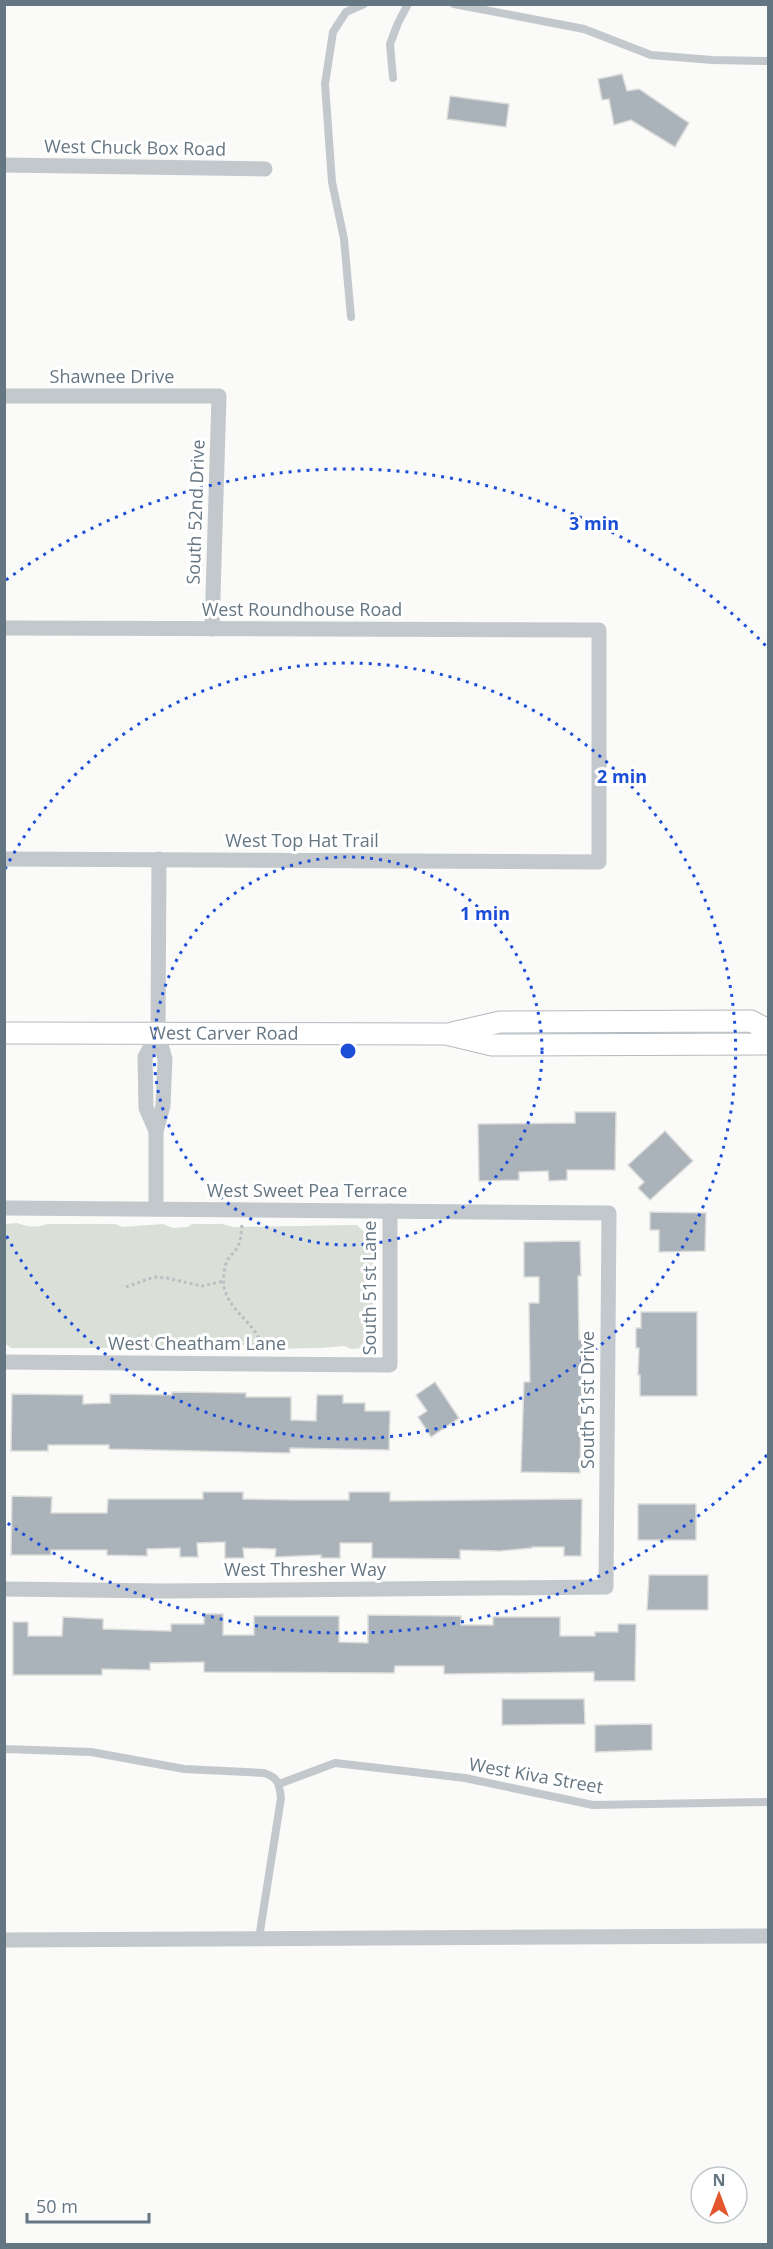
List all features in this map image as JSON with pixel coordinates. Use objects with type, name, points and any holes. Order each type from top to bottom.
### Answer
[{"type":"street","name":"West Chuck Box Road","points":[[4,165],[265,169]]},
{"type":"street","name":"Shawnee Drive","points":[[4,396],[219,396]]},
{"type":"street","name":"South 52nd Drive","points":[[212,629],[219,396]]},
{"type":"street","name":"West Roundhouse Road","points":[[4,628],[599,630],[599,862]]},
{"type":"street","name":"West Top Hat Trail","points":[[4,859],[599,862]]},
{"type":"street","points":[[156,1209],[156,1131],[163,1106],[165,1059],[158,1034],[159,860]]},
{"type":"street","name":"West Carver Road","points":[[4,1033],[446,1034],[500,1022],[751,1022],[768,1030]]},
{"type":"street","name":"West Carver Road","points":[[446,1034],[492,1045],[768,1044]]},
{"type":"street","name":"West Sweet Pea Terrace","points":[[4,1208],[609,1213]]},
{"type":"street","name":"South 51st Lane","points":[[390,1211],[390,1365]]},
{"type":"street","name":"South 51st Drive","points":[[606,1587],[609,1213]]},
{"type":"street","name":"West Cheatham Lane","points":[[4,1362],[390,1365]]},
{"type":"street","name":"West Thresher Way","points":[[4,1589],[164,1591],[606,1587]]},
{"type":"street","points":[[4,1940],[768,1936]]},
{"type":"lane","points":[[351,317],[344,238],[332,182],[325,84],[333,32],[346,12],[363,4]]},
{"type":"lane","points":[[393,78],[390,44],[408,4]]},
{"type":"lane","points":[[454,4],[584,29],[651,55],[712,60],[768,60]]},
{"type":"lane","points":[[4,1749],[91,1752],[184,1769],[264,1773],[273,1776],[279,1784],[282,1798],[259,1938]]},
{"type":"lane","name":"West Kiva Street","points":[[279,1784],[335,1763],[465,1778],[593,1805],[768,1802]]},
{"type":"path","points":[[244,1210],[241,1240],[237,1250],[228,1259],[224,1287],[232,1306],[257,1332],[262,1342],[266,1364]]},
{"type":"path","points":[[126,1287],[154,1277],[167,1278],[192,1286],[224,1281]]},
{"type":"shaded area","points":[[17,1223],[32,1226],[115,1224],[123,1227],[163,1224],[173,1228],[188,1227],[192,1224],[223,1224],[233,1227],[357,1225],[371,1239],[373,1246],[373,1339],[370,1345],[364,1348],[352,1349],[344,1346],[258,1349],[243,1345],[228,1348],[11,1348],[4,1343],[5,1224]]},
{"type":"building","points":[[622,74],[627,91],[639,89],[689,123],[675,147],[631,120],[614,125],[609,99],[602,100],[598,79]]},
{"type":"building","points":[[450,96],[509,104],[506,127],[447,119]]},
{"type":"building","points":[[575,1112],[616,1112],[615,1170],[567,1170],[567,1180],[549,1181],[548,1171],[519,1172],[519,1180],[479,1181],[478,1124],[575,1123]]},
{"type":"building","points":[[665,1131],[693,1161],[650,1200],[638,1188],[644,1182],[628,1165]]},
{"type":"building","points":[[650,1212],[706,1213],[705,1251],[659,1252],[659,1230],[650,1230]]},
{"type":"building","points":[[580,1241],[579,1340],[586,1340],[586,1360],[582,1360],[580,1473],[521,1472],[524,1382],[530,1382],[529,1303],[539,1303],[539,1277],[524,1277],[524,1242]]},
{"type":"building","points":[[641,1312],[697,1312],[697,1396],[640,1396],[639,1348],[636,1348],[636,1328],[641,1328]]},
{"type":"building","points":[[435,1382],[459,1418],[431,1437],[418,1417],[427,1411],[416,1395]]},
{"type":"building","points":[[172,1392],[246,1393],[246,1397],[291,1397],[291,1420],[316,1421],[317,1395],[343,1395],[343,1403],[365,1403],[365,1411],[390,1411],[389,1450],[290,1448],[290,1453],[109,1449],[109,1445],[48,1445],[48,1451],[11,1451],[12,1394],[83,1395],[83,1404],[110,1403],[110,1394],[172,1395]]},
{"type":"building","points":[[203,1492],[243,1492],[243,1499],[293,1500],[349,1500],[349,1492],[390,1492],[390,1501],[582,1499],[581,1556],[564,1556],[564,1547],[532,1547],[500,1551],[460,1550],[460,1559],[372,1558],[372,1543],[340,1543],[340,1558],[321,1558],[321,1555],[275,1557],[276,1549],[243,1548],[244,1558],[225,1558],[225,1542],[197,1543],[198,1557],[180,1557],[180,1548],[147,1549],[147,1556],[107,1555],[107,1550],[51,1550],[51,1555],[11,1555],[12,1496],[52,1497],[51,1513],[107,1513],[108,1499],[203,1499]]},
{"type":"building","points":[[638,1504],[696,1504],[696,1540],[638,1540]]},
{"type":"building","points":[[649,1575],[708,1575],[708,1610],[647,1610]]},
{"type":"building","points":[[204,1614],[223,1614],[223,1635],[254,1635],[254,1616],[339,1616],[339,1642],[368,1643],[368,1615],[461,1616],[461,1625],[493,1625],[493,1617],[560,1617],[560,1636],[595,1636],[595,1632],[618,1632],[618,1624],[636,1624],[635,1681],[594,1681],[594,1672],[444,1674],[444,1666],[395,1666],[394,1673],[204,1672],[204,1662],[150,1663],[150,1670],[102,1669],[102,1675],[13,1675],[13,1622],[28,1622],[28,1636],[62,1636],[63,1617],[103,1619],[103,1629],[171,1631],[171,1624],[204,1624]]},
{"type":"building","points":[[502,1699],[584,1699],[585,1724],[502,1725]]},
{"type":"building","points":[[652,1724],[652,1750],[595,1752],[595,1725]]}]
